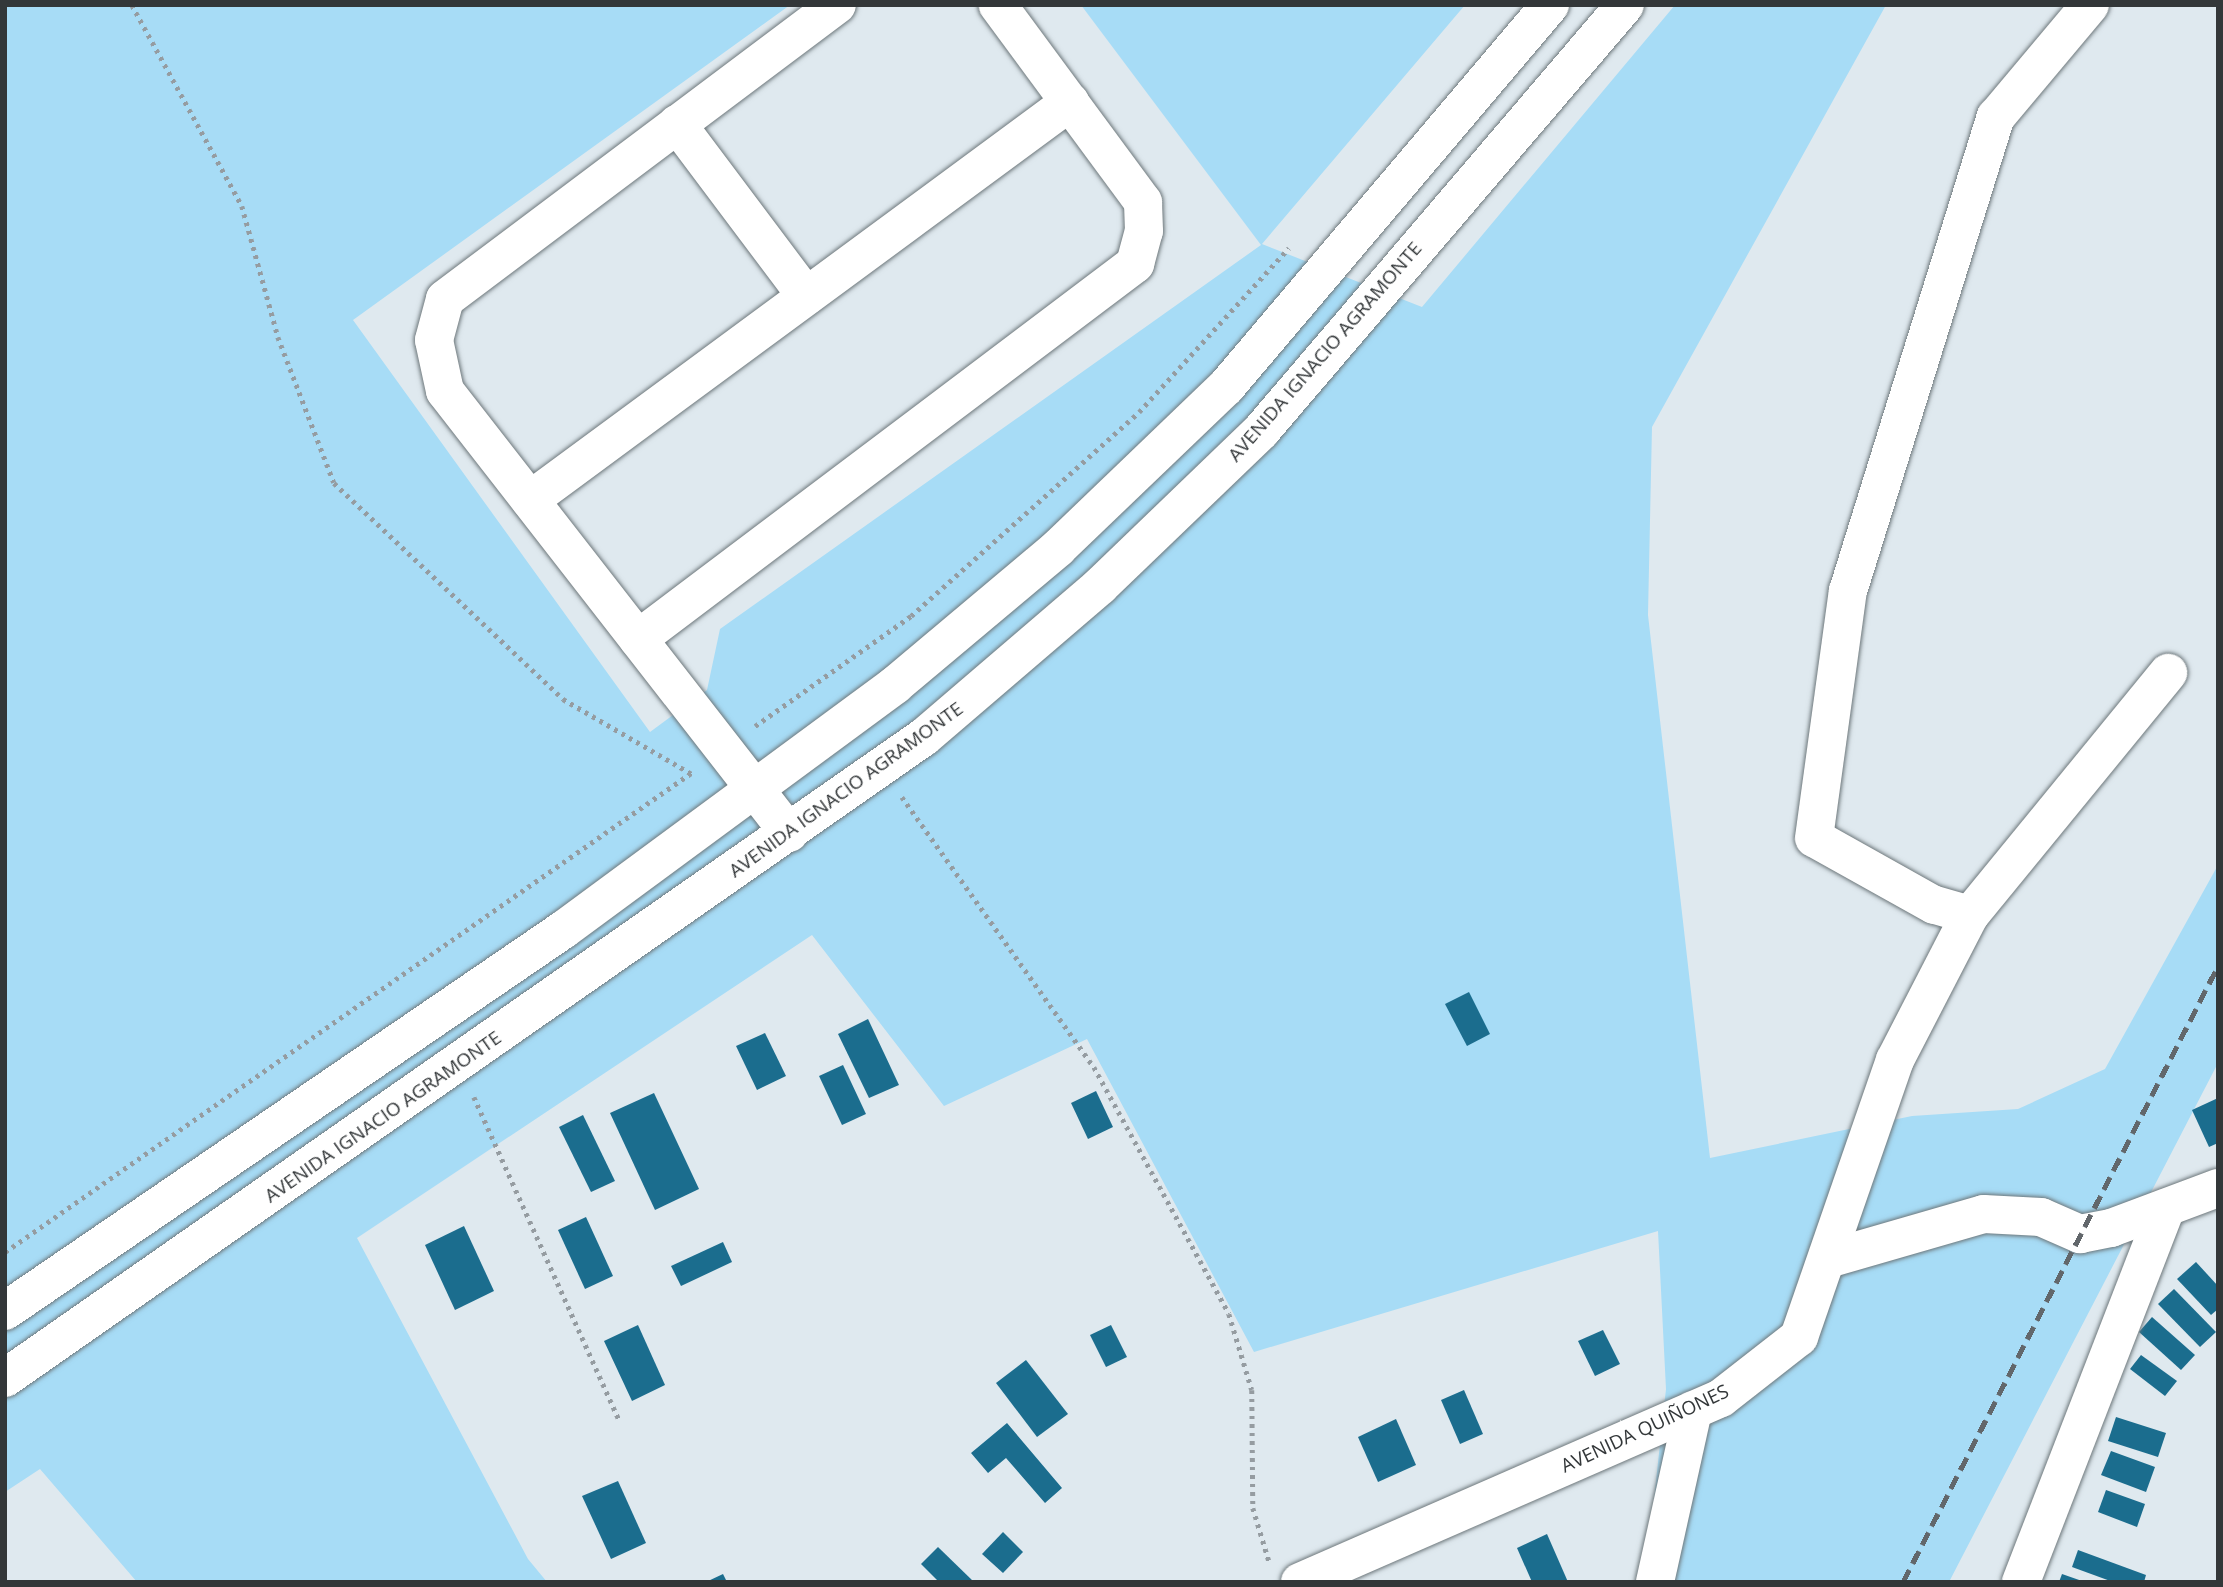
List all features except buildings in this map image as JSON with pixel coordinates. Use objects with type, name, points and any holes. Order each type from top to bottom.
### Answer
[{"type":"main road","points":[[789,833],[445,391],[435,340],[445,299],[837,5]]},
{"type":"main road","points":[[638,639],[1135,264],[1144,231],[1143,202],[998,5]]},
{"type":"main road","points":[[5,1311],[562,930],[895,685],[1058,548],[1226,387],[1550,5]]},
{"type":"main road","name":"AVENIDA IGNACIO AGRAMONTE","points":[[5,1378],[459,1065],[880,769],[1100,586],[1261,431],[1625,5]]},
{"type":"main road","points":[[1970,915],[1934,905],[1845,857],[1814,838],[1815,824],[1848,591],[1996,117],[2090,5]]},
{"type":"main road","points":[[530,500],[1070,103]]},
{"type":"main road","points":[[677,124],[806,296]]},
{"type":"main road","name":"AVENIDA QUIÑONES","points":[[1286,1575],[1721,1398],[1798,1337],[1828,1259],[1895,1060],[1970,915],[2168,674]]},
{"type":"main road","points":[[1828,1259],[1984,1214],[2041,1217],[2080,1234],[2166,1208],[2218,1188]]},
{"type":"main road","points":[[2021,1582],[2166,1208]]},
{"type":"main road","points":[[1655,1582],[1693,1410]]},
{"type":"path","points":[[132,5],[242,206],[278,337],[334,483],[563,699],[690,774],[754,788]]},
{"type":"path","points":[[5,1252],[690,774],[911,616],[1139,412],[1294,243]]},
{"type":"path","points":[[880,769],[966,879],[1094,1067],[1229,1314],[1252,1390],[1253,1508],[1286,1575]]},
{"type":"path","points":[[459,1065],[620,1422]]},
{"type":"shaded area","points":[[5,5],[790,5],[353,320],[650,732],[707,690],[720,629],[1261,245],[1081,5],[1465,5],[1262,244],[1422,307],[1675,5],[1886,5],[1652,427],[1648,615],[1710,1158],[1912,1116],[2018,1109],[2105,1069],[2218,865],[2218,1063],[1949,1582],[1645,1582],[1666,1389],[1658,1231],[1254,1352],[1087,1039],[944,1106],[812,935],[357,1238],[528,1559],[547,1582],[137,1582],[40,1469],[5,1492]]},
{"type":"railway","points":[[1903,1582],[2218,966]]}]
